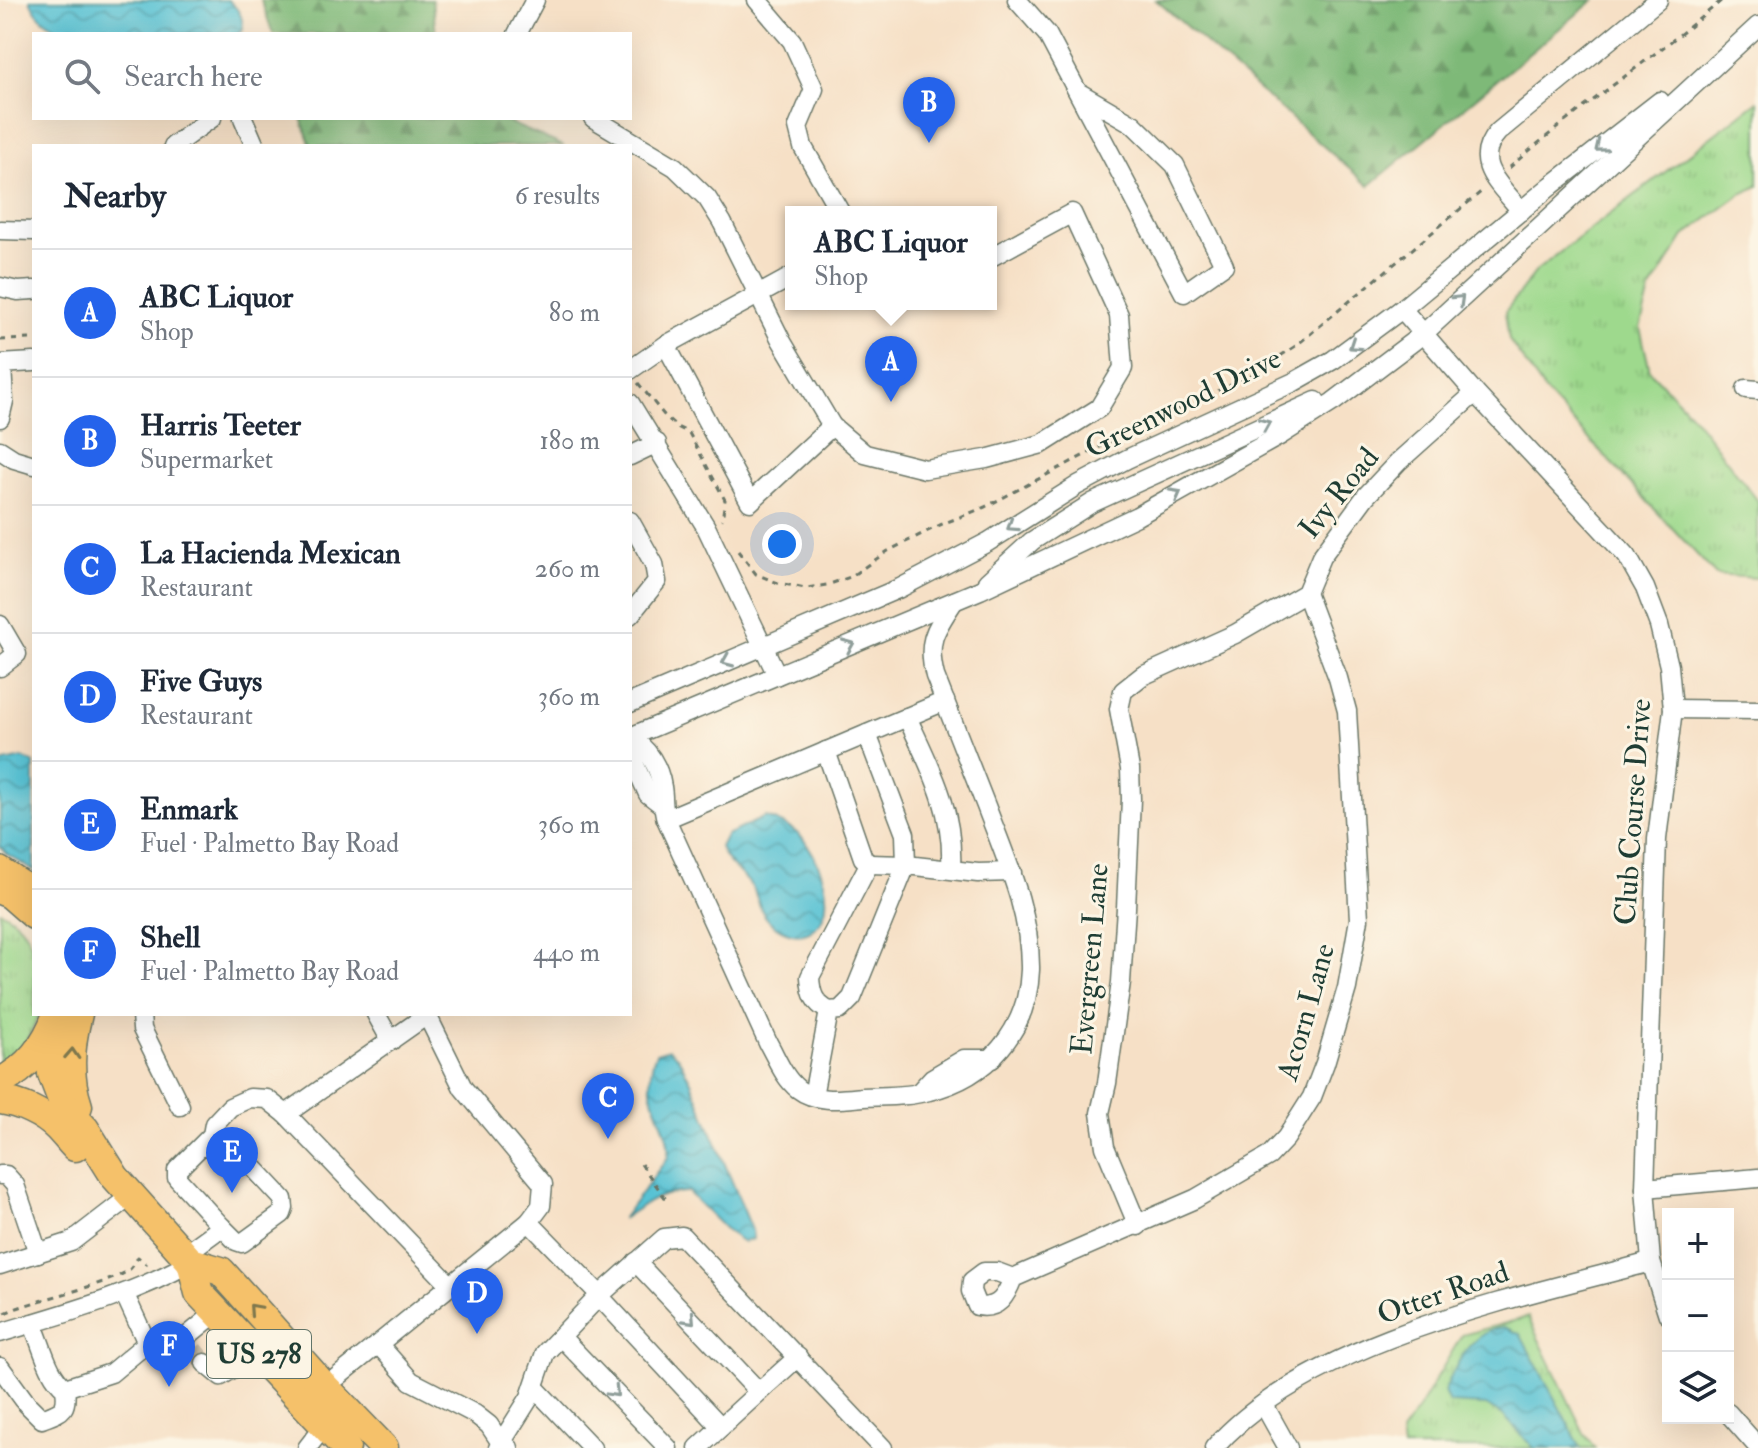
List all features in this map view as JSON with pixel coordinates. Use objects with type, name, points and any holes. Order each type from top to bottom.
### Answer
[{"type":"highway","points":[[0,890],[10,894],[32,913]]},
{"type":"highway","points":[[78,1016],[72,1054],[73,1088],[79,1107],[124,1186]]},
{"type":"highway","name":"US 278","points":[[53,1024],[52,1074],[65,1108],[85,1129],[124,1186],[188,1258],[199,1293],[255,1350],[316,1437],[346,1448]]},
{"type":"highway","name":"US 278","points":[[0,1082],[33,1057],[53,1024]]},
{"type":"highway","name":"US 278","points":[[0,1100],[13,1102],[47,1119],[72,1144],[124,1186]]},
{"type":"highway","points":[[0,1115],[30,1124],[124,1186]]},
{"type":"highway","name":"US 278","points":[[188,1258],[221,1271],[384,1448]]},
{"type":"main road","points":[[0,869],[32,890]]},
{"type":"street","points":[[518,32],[535,0]]},
{"type":"street","points":[[757,0],[792,41],[814,89],[798,127],[803,147],[837,206]]},
{"type":"street","points":[[1017,0],[1047,34],[1184,293],[1224,265],[1175,165],[1133,124],[1078,92]]},
{"type":"street","points":[[1521,211],[1488,167],[1485,157],[1487,144],[1658,0]]},
{"type":"street","name":"Greenwood Drive","points":[[632,737],[980,590],[1137,516],[1294,427],[1333,402],[1423,334],[1758,26]]},
{"type":"street","name":"Greenwood Drive","points":[[632,702],[900,588],[988,542],[1078,485],[1127,459],[1294,382],[1364,339],[1642,113],[1709,69]]},
{"type":"street","points":[[176,144],[209,120]]},
{"type":"street","points":[[244,120],[254,144]]},
{"type":"street","points":[[595,120],[612,139]]},
{"type":"street","points":[[632,148],[675,167],[707,198],[781,340],[832,426],[865,454],[925,469],[986,459],[1042,444],[1099,408],[1123,368],[1119,315],[1072,213],[997,254]]},
{"type":"street","points":[[0,230],[32,231]]},
{"type":"street","points":[[632,370],[666,345],[785,280]]},
{"type":"street","points":[[0,287],[32,290]]},
{"type":"street","name":"Club Course Drive","points":[[1402,309],[1475,393],[1627,556],[1645,588],[1659,625],[1669,666],[1673,709],[1657,839],[1645,1188],[1651,1262],[1662,1296]]},
{"type":"street","points":[[666,345],[750,502],[832,426]]},
{"type":"street","points":[[0,418],[4,401],[1,365],[32,362]]},
{"type":"street","name":"Greenwood Drive","points":[[980,590],[1032,541],[1092,503],[1310,404],[1372,371]]},
{"type":"street","name":"Ivy Road","points":[[1306,593],[1321,557],[1366,496],[1398,462],[1475,393]]},
{"type":"street","points":[[632,406],[706,527],[777,675]]},
{"type":"street","points":[[632,455],[657,443]]},
{"type":"street","points":[[0,450],[14,459],[32,464]]},
{"type":"street","points":[[632,525],[654,564],[657,581],[633,605]]},
{"type":"street","name":"Evergreen Lane","points":[[1138,1226],[1105,1147],[1100,1113],[1121,982],[1126,908],[1131,799],[1130,769],[1119,709],[1123,691],[1142,676],[1235,634],[1306,593]]},
{"type":"street","name":"Acorn Lane","points":[[1013,1278],[1195,1199],[1269,1156],[1312,1097],[1347,988],[1359,919],[1347,711],[1306,593]]},
{"type":"street","points":[[632,758],[648,794],[664,812],[768,1043],[786,1077],[799,1090],[829,1099],[918,1093],[961,1080],[992,1059],[1009,1041],[1025,1007],[1030,971],[1027,929],[1012,872],[930,658],[936,629],[954,601]]},
{"type":"street","points":[[0,625],[25,652],[0,667]]},
{"type":"street","points":[[664,812],[826,751],[945,701]]},
{"type":"street","points":[[1673,709],[1758,710]]},
{"type":"street","points":[[907,717],[947,809],[952,841],[951,868]]},
{"type":"street","points":[[867,734],[905,834],[906,865],[852,998],[840,1010],[829,1011],[819,1006],[811,993],[810,977],[869,864]]},
{"type":"street","points":[[632,739],[650,755],[663,788],[664,812]]},
{"type":"street","points":[[826,751],[863,858],[869,864],[951,868],[978,873],[1012,872]]},
{"type":"street","points":[[813,1096],[829,1011]]},
{"type":"street","points":[[141,1016],[142,1029],[180,1106]]},
{"type":"street","points":[[377,1016],[391,1041]]},
{"type":"street","points":[[286,1114],[426,1016]]},
{"type":"street","points":[[325,1387],[529,1222],[541,1206],[543,1184],[463,1088],[427,1016]]},
{"type":"street","points":[[212,1135],[237,1150],[283,1199],[282,1214],[242,1243],[236,1241],[177,1178],[177,1170],[212,1135],[214,1124],[230,1107],[250,1098],[267,1099],[286,1114],[451,1286]]},
{"type":"street","points":[[0,1175],[6,1175],[15,1185],[38,1253]]},
{"type":"street","points":[[1645,1188],[1758,1178]]},
{"type":"street","points":[[0,1265],[71,1242],[124,1186]]},
{"type":"street","points":[[529,1222],[721,1427]]},
{"type":"street","points":[[0,1333],[125,1295],[155,1282],[222,1227]]},
{"type":"street","points":[[379,1345],[411,1381],[475,1414],[489,1425],[503,1446],[530,1397],[545,1353],[600,1295],[664,1238],[682,1236],[883,1448]]},
{"type":"street","points":[[636,1262],[759,1392]]},
{"type":"street","name":"Otter Road","points":[[1214,1448],[1232,1428],[1264,1405],[1335,1363],[1425,1325],[1651,1262]]},
{"type":"street","points":[[125,1295],[147,1343]]},
{"type":"street","points":[[195,1350],[218,1311]]},
{"type":"street","points":[[0,1367],[42,1419],[62,1410],[67,1402],[65,1388],[51,1370],[32,1323]]},
{"type":"street","points":[[561,1337],[668,1448]]},
{"type":"street","points":[[65,1388],[111,1373],[147,1343],[195,1350],[221,1376],[242,1363],[255,1350]]},
{"type":"street","points":[[698,1448],[798,1357]]},
{"type":"street","points":[[534,1387],[592,1448]]},
{"type":"street","points":[[1264,1405],[1288,1448]]},
{"type":"street","points":[[1734,1420],[1758,1447]]},
{"type":"path","points":[[735,546],[756,574],[778,583],[806,588],[827,585],[850,577],[888,551],[940,525],[985,507],[1119,437],[1250,376],[1297,345],[1542,139],[1722,0]]},
{"type":"path","points":[[0,340],[32,339]]},
{"type":"path","points":[[632,375],[664,415],[689,433],[725,500],[722,520]]},
{"type":"path","points":[[641,1164],[668,1202]]},
{"type":"green space","points":[[261,0],[432,0],[436,32],[272,32]]},
{"type":"green space","points":[[1156,0],[1594,0],[1369,186]]},
{"type":"green space","points":[[1758,101],[1758,186],[1741,194],[1684,236],[1650,291],[1640,328],[1650,371],[1691,414],[1758,501],[1756,578],[1716,575],[1547,394],[1509,340],[1505,312],[1537,270]]},
{"type":"green space","points":[[302,120],[503,120],[559,144],[310,144]]},
{"type":"green space","points":[[0,911],[24,930],[30,942],[32,1016],[39,1016],[24,1045],[0,1066]]},
{"type":"green space","points":[[1528,1317],[1585,1435],[1595,1448],[1403,1448],[1401,1433],[1462,1335]]},
{"type":"water","points":[[30,0],[228,0],[240,13],[243,30],[64,32],[40,17]]},
{"type":"water","points":[[22,758],[32,762],[32,870],[0,846],[0,763]]},
{"type":"water","points":[[765,817],[798,834],[809,847],[820,870],[826,908],[822,919],[807,933],[788,933],[769,920],[754,890],[726,859],[720,847],[726,835]]},
{"type":"water","points":[[669,1049],[678,1057],[691,1082],[753,1239],[743,1242],[728,1232],[688,1192],[661,1196],[622,1219],[668,1157],[666,1133],[653,1097],[651,1070],[656,1053]]},
{"type":"water","points":[[1504,1327],[1520,1334],[1581,1448],[1534,1448],[1503,1415],[1485,1405],[1449,1403],[1444,1392],[1466,1350],[1482,1335]]},
{"type":"tunnel","points":[[194,1350],[205,1363]]},
{"type":"place","name":"Harris Teeter","points":[[929,143]]},
{"type":"place","name":"ABC Liquor","points":[[891,402]]},
{"type":"place","name":"La Hacienda Mexican","points":[[608,1139]]},
{"type":"place","name":"Enmark","points":[[232,1193]]},
{"type":"place","name":"Five Guys","points":[[477,1334]]},
{"type":"place","name":"Shell","points":[[169,1387]]}]
